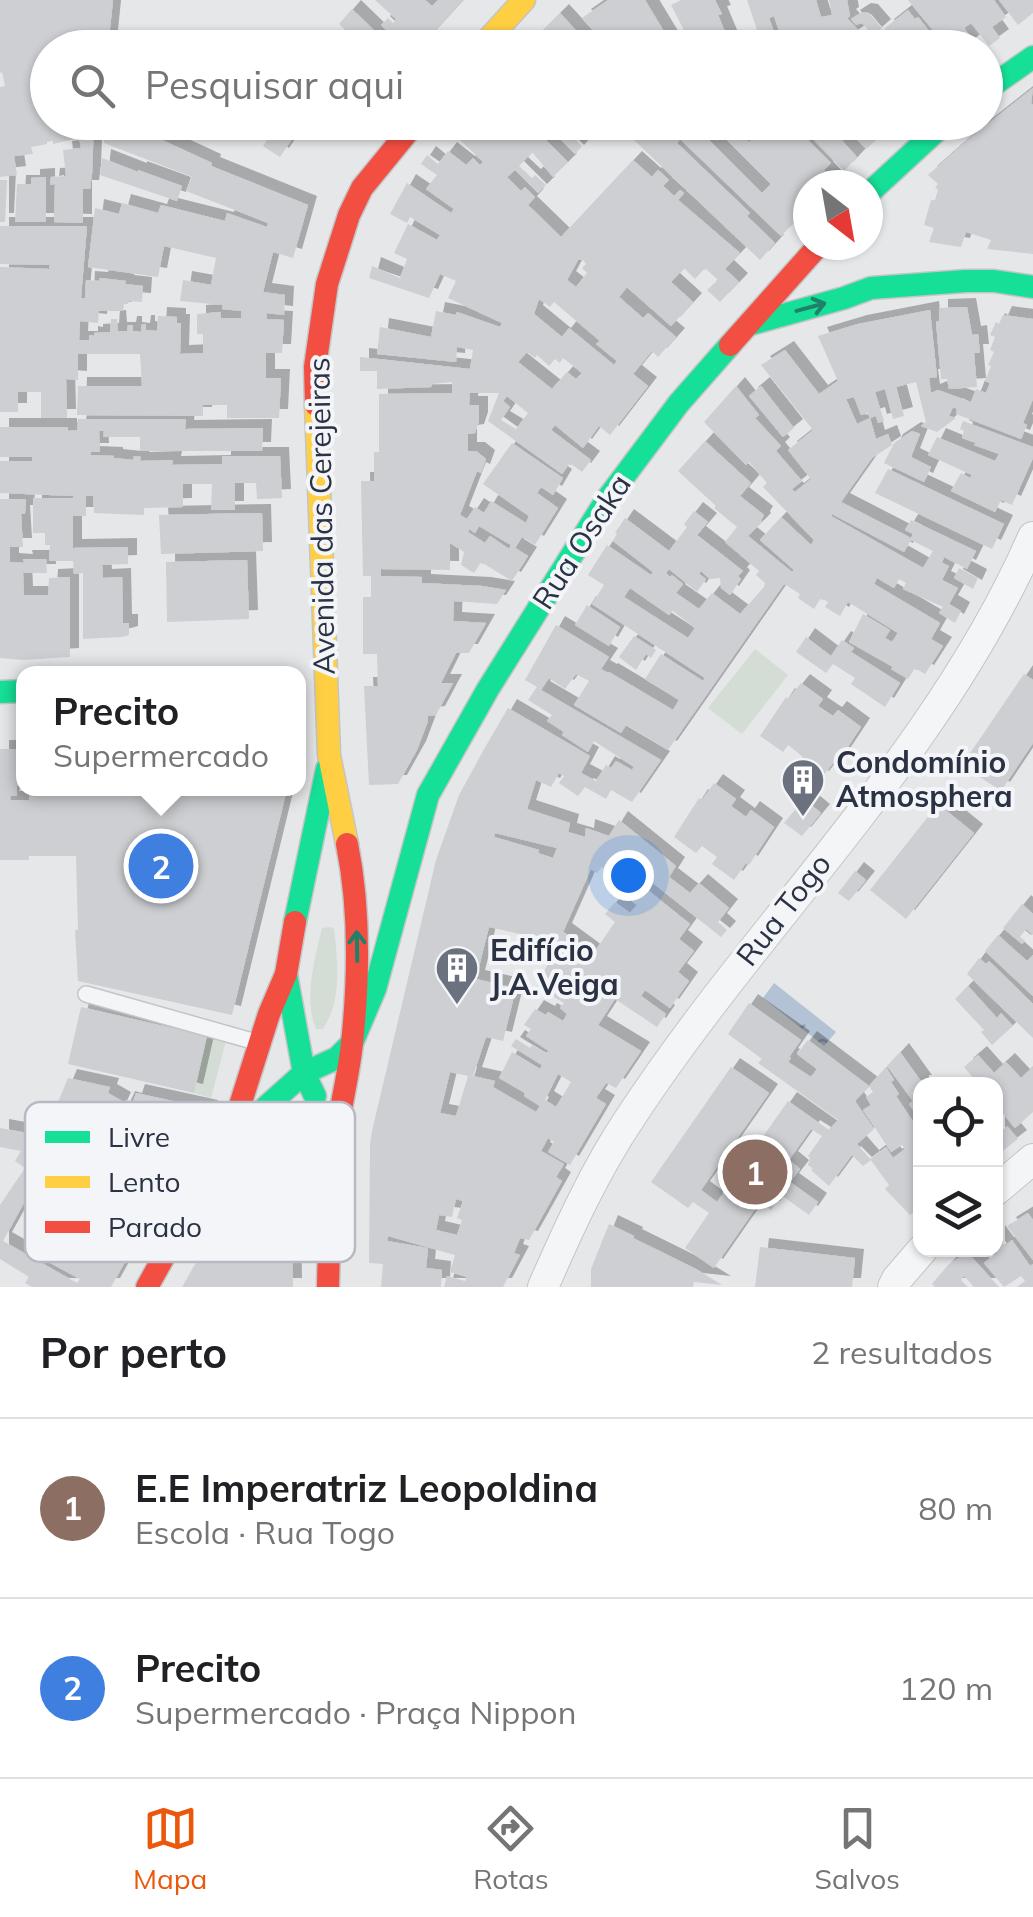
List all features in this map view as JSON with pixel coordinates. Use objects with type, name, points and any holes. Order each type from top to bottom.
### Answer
[{"type":"main road","points":[[496,30],[524,0]]},
{"type":"main road","points":[[1003,78],[1033,57]]},
{"type":"main road","name":"Avenida das Cerejeiras","points":[[330,755],[316,367],[327,284],[348,216],[362,188],[401,140]]},
{"type":"main road","points":[[883,180],[926,140]]},
{"type":"main road","points":[[824,262],[871,288]]},
{"type":"main road","name":"Rua Osaka","points":[[352,1043],[375,989],[428,796],[488,689],[607,499],[680,403],[751,324],[824,262]]},
{"type":"main road","points":[[751,324],[871,288],[966,280],[1033,287]]},
{"type":"main road","points":[[306,683],[325,682]]},
{"type":"main road","points":[[330,755],[357,959],[352,1043],[342,1102]]},
{"type":"main road","points":[[241,1102],[286,974],[330,755]]},
{"type":"main road","points":[[394,832],[428,796]]},
{"type":"main road","points":[[292,936],[305,916],[345,879]]},
{"type":"main road","points":[[286,974],[304,1073],[319,1102]]},
{"type":"main road","points":[[272,1102],[304,1073],[337,1058],[352,1043]]},
{"type":"main road","points":[[147,1287],[161,1262]]},
{"type":"main road","points":[[328,1262],[328,1287]]},
{"type":"street","name":"Rua Togo","points":[[542,1287],[628,1120],[739,968],[927,726],[996,612],[1033,537]]},
{"type":"street","points":[[1003,1184],[1031,1162]]},
{"type":"street","points":[[893,1287],[916,1257]]},
{"type":"lane","points":[[86,994],[260,1043]]},
{"type":"shaded area","points":[[755,649],[788,675],[742,734],[708,708]]},
{"type":"shaded area","points":[[322,928],[334,929],[337,954],[336,993],[323,1029],[316,1029],[310,1004],[312,978]]},
{"type":"shaded area","points":[[207,1036],[226,1041],[211,1098],[194,1093]]},
{"type":"water","points":[[774,983],[836,1032],[824,1046],[763,998]]},
{"type":"building","points":[[0,0],[113,0],[110,30],[30,30],[30,140],[70,140],[31,147],[33,154],[14,156],[17,175],[0,177],[0,87],[5,86],[0,73]]},
{"type":"building","points":[[375,0],[425,0],[432,6],[438,0],[463,0],[436,30],[386,30],[381,25],[388,18],[393,23],[396,19]]},
{"type":"building","points":[[608,0],[645,0],[663,30],[593,30],[582,18]]},
{"type":"building","points":[[681,0],[715,0],[724,30],[684,30],[671,5]]},
{"type":"building","points":[[747,0],[816,0],[821,17],[832,15],[829,0],[847,0],[847,18],[858,30],[779,30],[774,16],[769,18],[773,30],[757,30]]},
{"type":"building","points":[[908,0],[994,0],[1006,17],[992,27],[994,30],[976,30],[971,23],[966,30],[933,30]]},
{"type":"building","points":[[999,0],[1033,0],[1033,13],[1018,25]]},
{"type":"building","points":[[352,9],[374,30],[345,30],[339,24]]},
{"type":"building","points":[[908,10],[915,19],[918,17],[928,30],[885,28]]},
{"type":"building","points":[[862,12],[869,13],[882,28],[868,30],[851,19]]},
{"type":"building","points":[[560,13],[576,30],[543,30]]},
{"type":"building","points":[[1033,88],[1033,254],[987,249],[991,240],[966,232],[961,247],[929,242],[934,228],[924,225],[938,184],[928,175],[968,140],[1003,140],[1003,112]]},
{"type":"building","points":[[79,140],[93,140],[90,189],[83,189],[83,223],[54,222],[55,184],[50,185],[51,177],[66,176],[63,150],[81,148]]},
{"type":"building","points":[[162,140],[212,163],[211,166],[308,205],[293,258],[273,252],[263,292],[285,295],[284,315],[266,313],[267,319],[284,320],[282,353],[266,353],[266,378],[281,378],[279,418],[227,418],[227,405],[203,405],[203,416],[77,415],[78,386],[142,386],[140,354],[78,354],[78,380],[66,379],[67,418],[41,418],[41,392],[18,392],[18,412],[0,412],[0,267],[49,269],[50,265],[0,264],[0,226],[87,226],[81,298],[85,298],[86,280],[100,278],[143,286],[142,302],[129,301],[123,311],[99,311],[98,323],[80,321],[79,340],[89,340],[94,333],[110,332],[111,319],[117,319],[118,331],[127,331],[128,325],[133,325],[133,331],[141,332],[142,324],[146,324],[146,330],[157,331],[158,316],[177,317],[177,323],[181,323],[180,354],[203,353],[203,334],[197,334],[197,314],[221,312],[221,318],[241,318],[241,311],[222,309],[223,305],[180,301],[183,280],[211,285],[216,258],[164,246],[158,277],[88,267],[95,208],[119,214],[122,203],[158,213],[161,205],[225,221],[227,213],[267,227],[268,223],[186,191],[192,177],[104,143]]},
{"type":"building","points":[[267,140],[291,140],[280,157],[263,146]]},
{"type":"building","points":[[460,140],[546,140],[568,162],[553,177],[532,152],[519,166],[546,185],[538,193],[515,170],[507,177],[521,191],[525,187],[535,197],[528,205],[561,237],[633,160],[652,177],[658,170],[669,180],[663,186],[674,196],[680,190],[684,193],[678,200],[740,253],[725,269],[739,282],[720,302],[707,290],[718,280],[705,268],[695,279],[684,268],[671,282],[693,302],[671,326],[627,287],[619,297],[643,318],[648,313],[676,337],[658,357],[652,351],[633,374],[648,386],[610,435],[599,426],[583,448],[555,425],[551,430],[591,460],[582,472],[570,463],[562,474],[488,421],[499,393],[470,393],[469,405],[479,405],[479,421],[475,433],[468,434],[468,451],[476,451],[486,459],[481,473],[477,471],[460,515],[467,519],[475,507],[484,513],[491,501],[526,523],[529,516],[483,484],[512,443],[563,478],[553,495],[541,487],[537,493],[558,508],[535,545],[522,537],[515,548],[528,556],[512,581],[481,562],[474,573],[461,565],[464,552],[450,543],[450,570],[381,569],[381,576],[422,577],[422,583],[506,590],[497,604],[454,601],[453,621],[486,623],[469,653],[456,653],[441,683],[453,683],[436,715],[428,716],[417,750],[398,784],[369,785],[364,686],[378,686],[377,654],[363,654],[363,597],[371,597],[371,576],[363,576],[361,481],[374,481],[374,452],[379,452],[379,394],[452,393],[452,382],[431,387],[377,389],[377,371],[360,371],[360,357],[470,369],[473,350],[457,347],[456,362],[377,354],[380,327],[431,337],[436,311],[456,315],[457,312],[500,327],[502,323],[448,298],[456,281],[440,274],[429,298],[369,278],[372,266],[400,278],[407,259],[394,253],[408,224],[437,240],[440,235],[410,217],[407,223],[390,214],[407,183],[451,213],[454,209],[426,189],[437,175],[421,164],[427,155],[438,164],[448,151],[466,165],[473,158],[480,165],[483,162]],"holes":[[[578,260],[586,264],[582,268],[587,273],[576,287],[567,280]],[[539,299],[550,307],[554,302],[600,341],[596,344],[617,361],[614,365],[569,328],[562,337],[534,314]],[[527,352],[549,366],[555,359],[560,363],[563,358],[582,373],[576,379],[567,372],[552,389],[518,362]],[[507,396],[528,413],[516,429],[501,420],[510,407],[503,401]],[[479,526],[511,545],[509,549],[490,536],[485,543],[469,529],[475,533]]]},
{"type":"building","points":[[561,140],[576,140],[582,146],[575,154]]},
{"type":"building","points":[[634,140],[679,140],[677,143],[750,213],[747,216],[775,243],[760,260]]},
{"type":"building","points":[[681,140],[709,140],[762,193],[771,184],[727,140],[808,140],[831,163],[824,170],[793,170],[793,224],[781,236]]},
{"type":"building","points":[[814,140],[841,140],[857,157],[843,170]]},
{"type":"building","points":[[857,140],[876,140],[866,149]]},
{"type":"building","points":[[102,158],[182,186],[177,201],[100,175]]},
{"type":"building","points":[[46,177],[46,222],[15,222],[17,184],[31,184],[31,178]]},
{"type":"building","points":[[0,180],[7,180],[5,222],[0,222]]},
{"type":"building","points":[[967,307],[972,335],[978,334],[980,353],[974,353],[977,387],[949,389],[947,379],[941,379],[936,322],[939,308]]},
{"type":"building","points":[[930,310],[937,377],[929,378],[931,393],[938,390],[971,402],[976,389],[986,393],[990,383],[985,381],[994,352],[990,350],[995,337],[990,335],[996,322],[999,324],[1003,315],[1033,319],[1033,399],[1021,439],[956,414],[953,407],[949,416],[956,418],[937,432],[921,426],[926,422],[916,382],[896,387],[904,416],[893,419],[885,389],[875,392],[884,421],[878,423],[876,416],[870,418],[876,439],[888,434],[892,445],[872,458],[841,502],[911,538],[913,534],[905,530],[911,520],[976,551],[967,569],[944,557],[942,563],[949,566],[942,580],[958,588],[949,604],[961,611],[955,623],[939,613],[943,607],[903,589],[906,583],[899,579],[894,588],[877,578],[874,584],[940,623],[931,639],[943,646],[925,674],[915,668],[908,679],[849,642],[863,614],[890,630],[885,638],[892,642],[898,633],[848,602],[840,616],[825,607],[828,602],[821,598],[814,609],[784,584],[668,750],[626,725],[621,733],[574,705],[589,681],[576,674],[565,689],[549,678],[541,690],[661,760],[632,802],[611,790],[606,799],[585,787],[578,796],[559,783],[564,776],[559,773],[551,787],[536,780],[527,809],[570,823],[568,832],[585,837],[586,828],[609,836],[619,820],[676,866],[669,877],[690,893],[699,883],[729,908],[718,922],[727,930],[721,937],[639,872],[627,887],[602,867],[597,873],[591,869],[563,932],[593,954],[615,922],[605,914],[615,902],[630,913],[637,905],[622,893],[626,888],[631,893],[639,883],[690,924],[679,939],[694,951],[678,972],[689,981],[670,1008],[645,990],[641,996],[666,1014],[657,1027],[615,999],[598,1025],[641,1051],[616,1088],[606,1083],[596,1098],[606,1104],[570,1165],[548,1152],[554,1142],[548,1138],[541,1151],[564,1164],[556,1177],[562,1181],[529,1240],[520,1238],[514,1253],[520,1255],[503,1287],[444,1287],[447,1276],[465,1281],[467,1277],[450,1272],[455,1255],[388,1236],[387,1241],[428,1248],[426,1268],[442,1270],[441,1287],[381,1287],[383,1264],[369,1263],[372,1131],[436,860],[459,795],[508,708],[590,756],[581,773],[596,781],[606,765],[611,768],[616,761],[632,770],[634,767],[594,741],[588,752],[547,721],[552,715],[528,700],[537,687],[525,680],[556,625],[609,657],[601,669],[673,710],[679,700],[645,679],[661,654],[703,681],[705,678],[592,604],[604,585],[588,575],[607,545],[651,575],[653,572],[613,541],[625,518],[669,551],[694,511],[708,522],[697,535],[743,571],[730,595],[721,588],[720,578],[710,579],[701,571],[699,574],[706,579],[697,592],[669,569],[666,573],[683,584],[676,593],[699,609],[712,593],[740,614],[765,583],[756,575],[759,571],[725,542],[737,527],[678,471],[705,441],[751,483],[740,496],[764,515],[748,536],[792,572],[760,540],[781,517],[811,545],[814,540],[763,487],[767,483],[749,462],[746,465],[704,422],[736,386],[759,415],[755,418],[781,446],[776,451],[802,481],[792,489],[795,492],[811,479],[788,450],[813,430],[761,365],[785,350],[819,394],[838,381],[818,336]],"holes":[[[854,397],[861,415],[868,413],[870,418],[857,424],[846,399]],[[831,516],[904,552],[911,540],[933,551],[923,568]],[[630,588],[695,628],[688,638],[624,597]],[[495,833],[557,848],[553,858],[538,853],[539,850],[494,837]],[[489,927],[558,943],[537,986],[564,1003],[560,1008],[567,1014],[563,1021],[535,1009],[524,1025],[531,1029],[526,1036],[549,1051],[532,1045],[530,1048],[516,1039],[511,1046],[542,1065],[540,1069],[512,1052],[499,1078],[540,1106],[536,1112],[493,1087],[495,1081],[473,1076],[486,1037],[503,1041],[516,988],[476,979]],[[450,1072],[468,1076],[456,1116],[440,1113]],[[558,1074],[571,1082],[556,1107],[545,1100]],[[456,1199],[463,1201],[457,1235],[436,1230],[439,1215],[452,1217]]]},
{"type":"building","points":[[761,386],[794,428],[783,437],[749,396]]},
{"type":"building","points":[[78,419],[186,419],[185,429],[263,428],[262,451],[140,451],[140,437],[103,437],[104,431],[99,431],[100,452],[90,455],[173,460],[172,465],[222,464],[222,456],[280,456],[282,498],[257,499],[256,483],[235,483],[235,510],[211,510],[212,484],[183,484],[183,507],[144,508],[144,515],[94,513],[93,496],[86,496],[86,516],[73,516],[73,548],[128,547],[128,564],[102,565],[103,578],[122,577],[123,623],[129,623],[129,635],[122,637],[83,639],[83,573],[74,574],[73,561],[49,561],[50,545],[45,545],[45,533],[33,533],[33,498],[73,496],[0,493],[0,461],[32,461],[32,457],[0,457],[0,427],[68,427],[68,431],[77,430]]},
{"type":"building","points":[[963,421],[1033,447],[1033,458],[1012,505],[1001,500],[995,512],[951,491],[961,473],[970,478],[972,475],[928,455],[937,437],[995,461],[999,454],[962,438]]},
{"type":"building","points":[[912,431],[920,434],[911,457],[931,467],[924,482],[884,463],[894,443]]},
{"type":"building","points":[[888,469],[1004,524],[992,549],[875,493]]},
{"type":"building","points":[[0,499],[26,499],[25,514],[21,514],[23,547],[10,547],[10,562],[46,559],[47,573],[23,573],[24,595],[48,595],[49,578],[70,577],[70,657],[0,658]]},
{"type":"building","points":[[262,513],[263,551],[161,554],[159,515]]},
{"type":"building","points":[[247,560],[249,619],[167,622],[166,562]]},
{"type":"building","points":[[959,568],[978,578],[973,589],[954,578]]},
{"type":"building","points":[[587,605],[620,627],[609,646],[575,625]]},
{"type":"building","points":[[634,636],[656,650],[651,658],[646,654],[636,670],[619,657]]},
{"type":"building","points":[[806,637],[831,656],[842,640],[854,648],[851,652],[900,683],[885,707],[851,684],[855,678],[833,664],[826,673],[796,652]]},
{"type":"building","points":[[1024,674],[1033,680],[1033,743],[1001,791],[962,765]]},
{"type":"building","points":[[801,683],[823,699],[818,706],[833,716],[838,710],[861,727],[836,765],[833,763],[820,780],[798,763],[803,757],[788,745],[783,752],[760,736],[786,697]]},
{"type":"building","points":[[0,749],[16,749],[16,796],[10,800],[29,800],[29,796],[285,796],[232,1015],[78,981],[76,856],[0,860]]},
{"type":"building","points":[[714,783],[736,799],[731,806],[746,817],[751,810],[774,827],[734,880],[712,864],[717,857],[702,846],[696,853],[674,837],[699,798],[702,800]]},
{"type":"building","name":"Condomínio Atmosphera","points":[[804,799],[821,813],[802,836],[784,823]]},
{"type":"building","points":[[938,804],[974,833],[906,919],[870,890]]},
{"type":"building","points":[[855,871],[866,880],[849,901],[838,893]]},
{"type":"building","points":[[1022,904],[1033,914],[1033,935],[1026,929],[1020,937],[1025,941],[1022,944],[1003,928]]},
{"type":"building","points":[[998,935],[1027,961],[1033,955],[1033,996],[985,951]]},
{"type":"building","points":[[979,958],[986,964],[989,961],[1033,1004],[1033,1038],[967,974]]},
{"type":"building","points":[[968,986],[997,1018],[1001,1013],[1013,1026],[992,1045],[981,1032],[984,1030],[955,999]]},
{"type":"building","points":[[749,1003],[801,1040],[788,1062],[811,1077],[817,1069],[797,1054],[808,1040],[869,1086],[855,1101],[874,1129],[857,1144],[871,1160],[863,1166],[852,1155],[829,1186],[808,1165],[808,1156],[822,1136],[811,1129],[789,1160],[800,1169],[790,1182],[818,1202],[809,1215],[781,1195],[771,1210],[760,1202],[714,1268],[685,1248],[709,1213],[693,1202],[688,1208],[651,1182],[731,1067],[769,1093],[701,1190],[717,1202],[788,1101],[829,1130],[838,1120],[758,1063],[762,1059],[728,1034]]},
{"type":"building","points":[[81,1007],[207,1036],[194,1093],[68,1064]]},
{"type":"building","points":[[900,1052],[918,1077],[913,1077],[913,1101],[887,1066]]},
{"type":"building","points":[[978,1055],[994,1073],[1006,1062],[1021,1078],[1033,1067],[1033,1112],[1015,1128],[1003,1113],[1003,1077],[972,1077],[964,1067]]},
{"type":"building","points":[[886,1067],[899,1094],[896,1096],[913,1122],[910,1215],[885,1189],[889,1185],[870,1159],[886,1147],[893,1158],[905,1149],[902,1145],[891,1152],[863,1110],[871,1105],[866,1097],[873,1092],[869,1086]]},
{"type":"building","points":[[68,1078],[110,1087],[108,1093],[122,1101],[58,1102]]},
{"type":"building","points":[[136,1093],[177,1102],[133,1102]]},
{"type":"building","points":[[1007,1126],[1018,1139],[1003,1151],[1003,1130]]},
{"type":"building","points":[[0,1128],[25,1133],[25,1168],[15,1161],[21,1151],[0,1147]]},
{"type":"building","points":[[25,1168],[25,1201],[3,1241],[25,1253],[25,1262],[40,1262],[77,1283],[80,1279],[48,1262],[125,1262],[111,1287],[32,1287],[25,1283],[29,1277],[0,1259],[0,1205]]},
{"type":"building","points":[[1028,1213],[1033,1220],[1033,1260],[1007,1226]]},
{"type":"building","points":[[609,1224],[722,1285],[694,1282],[693,1287],[591,1287],[591,1269]]},
{"type":"building","points":[[1012,1240],[1030,1266],[1033,1264],[1033,1287],[1017,1287],[1025,1281],[1021,1276],[1004,1287],[984,1263],[992,1257],[1003,1257],[1003,1243],[1005,1246]]},
{"type":"building","points":[[760,1247],[855,1258],[852,1287],[755,1287]]},
{"type":"building","points":[[960,1257],[972,1257],[999,1287],[974,1287],[964,1276],[961,1280],[968,1287],[935,1287],[932,1284]]},
{"type":"building","points":[[196,1262],[293,1262],[293,1287],[182,1287]]},
{"type":"traffic: fast","points":[[1003,78],[1033,57]]},
{"type":"traffic: fast","points":[[883,180],[926,140]]},
{"type":"traffic: fast","points":[[751,324],[871,288],[966,281],[1033,287]]},
{"type":"traffic: fast","points":[[272,1102],[304,1073],[337,1058],[352,1043],[375,989],[428,795],[488,689],[607,499],[679,403],[730,345]]},
{"type":"traffic: fast","points":[[0,692],[16,691]]},
{"type":"traffic: fast","points":[[295,922],[327,769]]},
{"type":"traffic: fast","points":[[286,974],[304,1073],[315,1096]]},
{"type":"traffic: slow","points":[[496,30],[524,0]]},
{"type":"traffic: slow","points":[[316,405],[329,755],[347,844]]},
{"type":"traffic: jam","points":[[316,405],[315,367],[327,284],[349,215],[362,188],[401,140]]},
{"type":"traffic: jam","points":[[730,345],[806,260]]},
{"type":"traffic: jam","points":[[343,1102],[351,1054],[357,943],[347,844]]},
{"type":"traffic: jam","points":[[241,1102],[286,974],[295,922]]},
{"type":"traffic: jam","points":[[147,1287],[161,1262]]},
{"type":"traffic: jam","points":[[328,1287],[329,1262]]},
{"type":"place","name":"Condomínio Atmosphera","points":[[803,818]]},
{"type":"place","name":"Precito","points":[[161,866]]},
{"type":"place","name":"Edifício J.A.Veiga","points":[[457,1006]]},
{"type":"place","name":"E.E Imperatriz Leopoldina","points":[[755,1172]]}]
